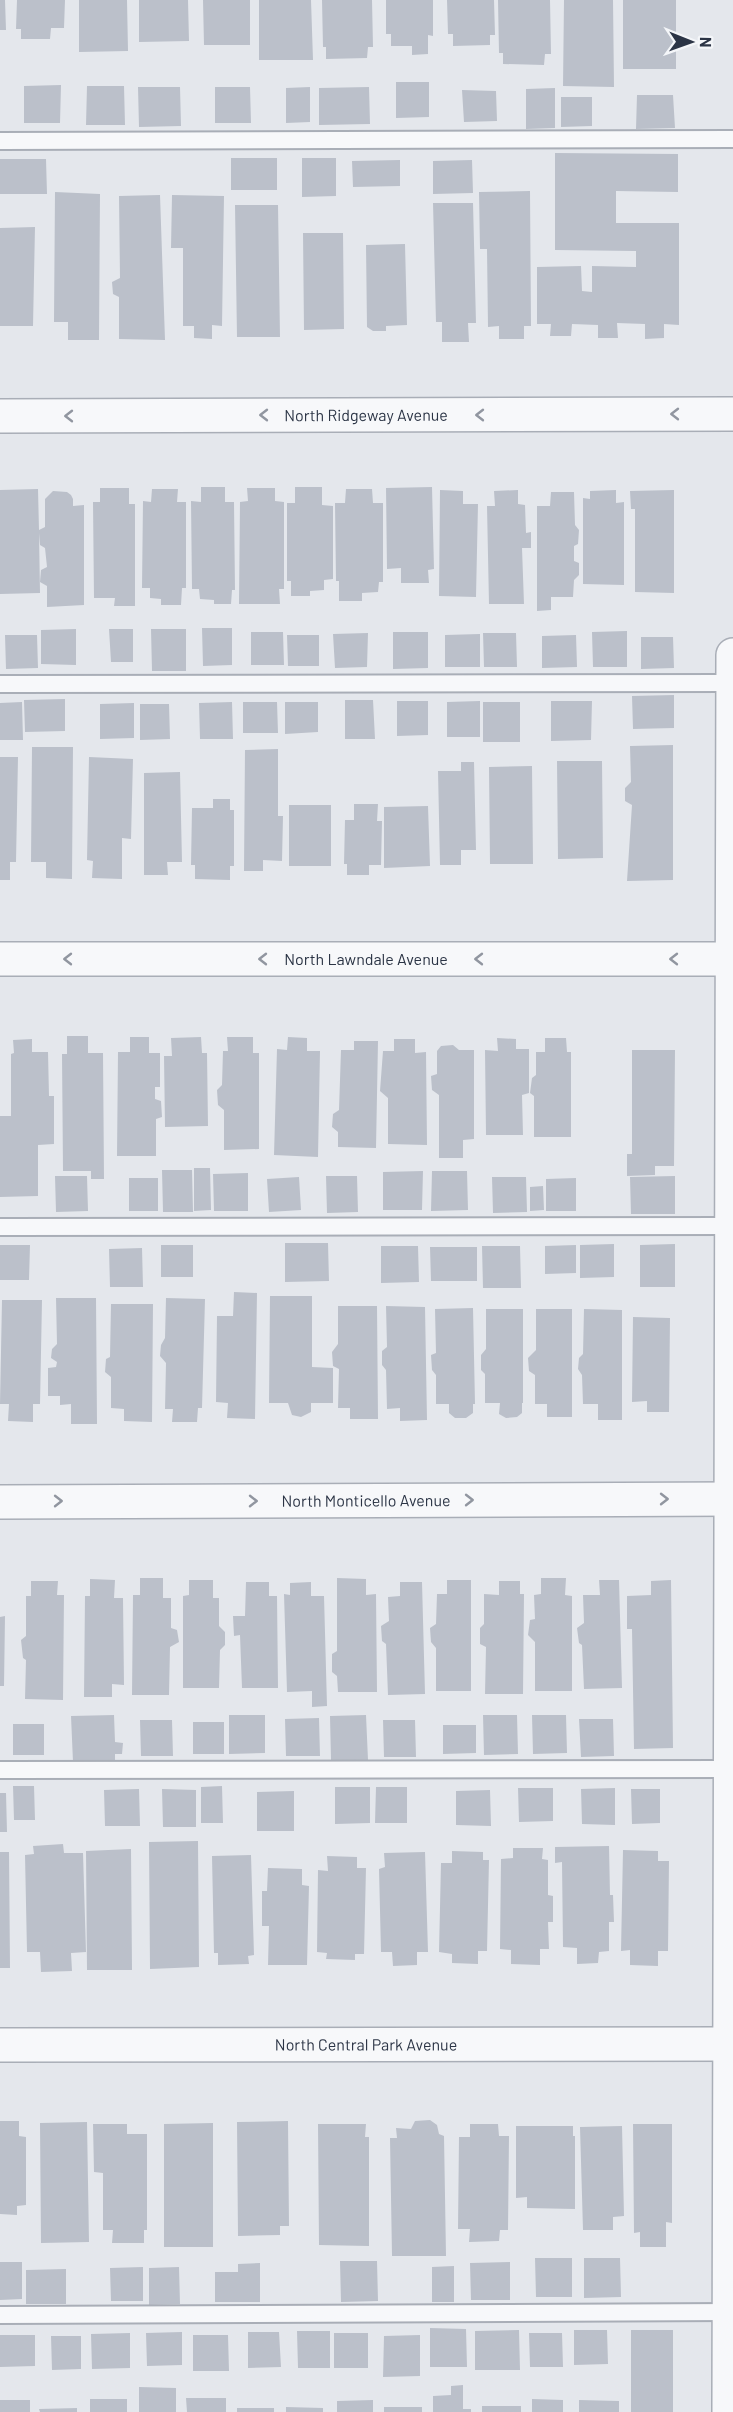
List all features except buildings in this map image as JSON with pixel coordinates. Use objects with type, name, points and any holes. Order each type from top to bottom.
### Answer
[{"type":"street","name":"North Ridgeway Avenue","points":[[0,416],[733,414]]},
{"type":"street","points":[[729,2412],[733,655]]},
{"type":"street","name":"North Lawndale Avenue","points":[[0,959],[733,959]]},
{"type":"street","name":"North Monticello Avenue","points":[[0,1502],[732,1498]]},
{"type":"street","name":"North Central Park Avenue","points":[[0,2045],[731,2044]]},
{"type":"lane","points":[[0,141],[733,139]]},
{"type":"lane","points":[[0,684],[733,683]]},
{"type":"lane","points":[[0,1227],[732,1226]]},
{"type":"lane","points":[[0,1770],[732,1769]]},
{"type":"lane","points":[[0,2315],[731,2312]]}]
